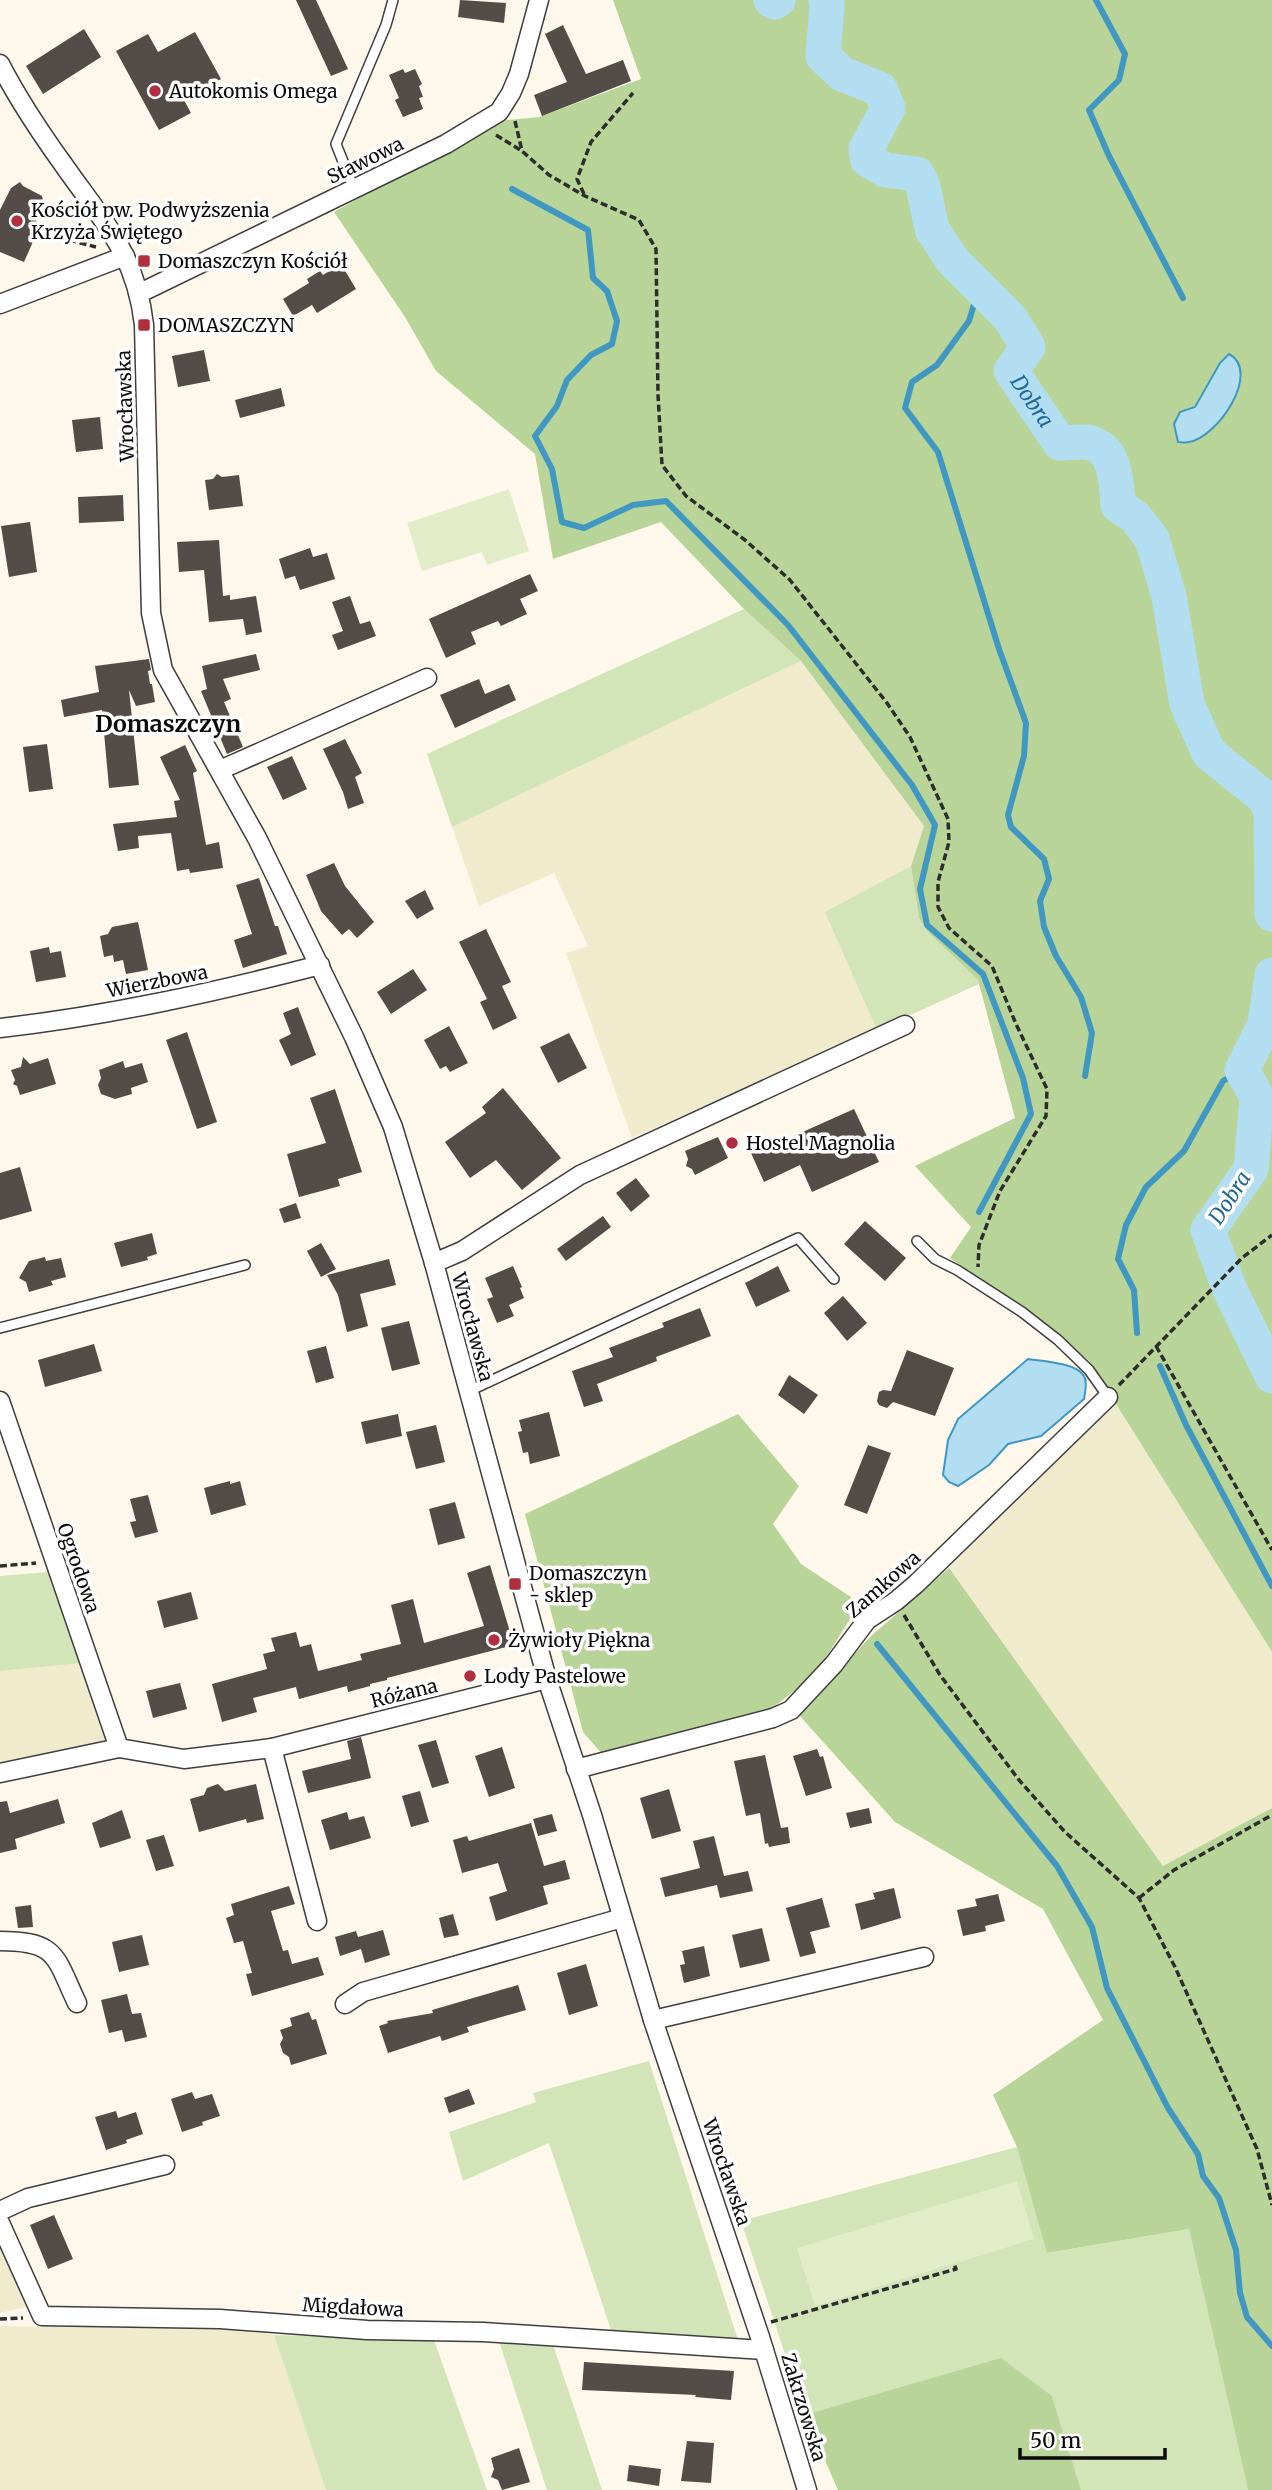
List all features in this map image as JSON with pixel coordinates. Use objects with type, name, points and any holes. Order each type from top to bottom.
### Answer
[{"type":"street","name":"Stawowa","points":[[140,293],[446,144],[499,112],[519,74],[539,0]]},
{"type":"street","name":"Wrocławska","points":[[0,64],[16,95],[62,164],[113,233],[124,252],[140,293],[144,325],[151,613],[163,670],[257,838],[320,965],[393,1127],[434,1263],[547,1679],[653,2020],[764,2336]]},
{"type":"street","points":[[0,304],[124,252]]},
{"type":"street","points":[[220,770],[427,678]]},
{"type":"street","name":"Wierzbowa","points":[[0,1028],[44,1023],[200,995],[320,965]]},
{"type":"street","points":[[434,1263],[462,1251],[580,1175],[905,1025]]},
{"type":"street","name":"Zamkowa","points":[[576,1769],[773,1718],[791,1710],[834,1664],[867,1620],[896,1601],[969,1535],[1108,1397]]},
{"type":"street","name":"Ogrodowa","points":[[0,1401],[8,1450],[55,1562],[119,1748]]},
{"type":"street","name":"Różana","points":[[0,1773],[119,1748],[184,1759],[272,1748],[547,1679]]},
{"type":"street","points":[[272,1748],[317,1921]]},
{"type":"street","points":[[345,2004],[363,1992],[622,1918]]},
{"type":"street","points":[[0,1941],[35,1943],[52,1952],[77,2003]]},
{"type":"street","points":[[653,2020],[924,1958]]},
{"type":"street","points":[[0,2211],[28,2199],[165,2165]]},
{"type":"street","name":"Migdałowa","points":[[0,2223],[42,2316],[220,2319],[366,2330],[764,2336]]},
{"type":"street","name":"Zakrzowska","points":[[764,2336],[807,2490]]},
{"type":"lane","points":[[354,188],[336,144],[386,25],[393,0]]},
{"type":"lane","points":[[468,1391],[798,1238],[834,1279]]},
{"type":"lane","points":[[917,1241],[935,1259],[1022,1312],[1058,1340],[1089,1370],[1108,1397]]},
{"type":"lane","points":[[0,1328],[245,1265]]},
{"type":"path","points":[[511,93],[522,151]]},
{"type":"path","points":[[585,196],[577,179],[591,142],[633,93]]},
{"type":"path","points":[[474,127],[501,136],[549,175],[585,196],[639,220],[656,249],[662,465],[686,496],[745,540],[790,580],[887,703],[910,737],[948,819],[949,842],[938,882],[938,907],[949,928],[992,966],[1047,1089],[1046,1116],[1000,1191],[979,1245],[976,1283]]},
{"type":"path","points":[[39,232],[124,252]]},
{"type":"path","points":[[1108,1397],[1242,1258],[1272,1236]]},
{"type":"path","points":[[1156,1346],[1272,1550]]},
{"type":"path","points":[[0,1566],[55,1562]]},
{"type":"path","points":[[896,1601],[940,1675],[1019,1780],[1065,1832],[1139,1898],[1175,1967],[1257,2149],[1272,2205]]},
{"type":"path","points":[[1139,1898],[1174,1870],[1272,1815]]},
{"type":"path","points":[[764,2336],[905,2281],[956,2269],[954,2264]]},
{"type":"shaded area","points":[[801,661],[924,826],[911,866],[826,912],[877,1030],[632,1138],[566,953],[588,946],[554,873],[479,906],[452,827]]},
{"type":"shaded area","points":[[1114,1398],[1272,1652],[1272,1808],[1163,1867],[949,1568]]},
{"type":"shaded area","points":[[82,1663],[106,1740],[0,1764],[0,1671]]},
{"type":"shaded area","points":[[0,2242],[27,2307],[0,2313]]},
{"type":"shaded area","points":[[0,2326],[243,2329],[274,2335],[326,2490],[0,2490]]},
{"type":"green space","points":[[613,0],[1272,0],[1272,1652],[1089,1361],[1038,1319],[950,1258],[971,1227],[915,1166],[1015,1118],[978,980],[927,931],[919,918],[911,866],[924,826],[801,661],[744,609],[661,522],[553,559],[535,454],[436,371],[405,317],[334,212],[497,121],[539,117],[641,79]],"holes":[[[1220,363],[1178,441],[1174,424],[1180,412],[1194,407]]]},
{"type":"green space","points":[[509,489],[529,551],[487,565],[482,552],[422,571],[407,523]]},
{"type":"green space","points":[[744,609],[801,661],[452,827],[427,754]]},
{"type":"green space","points":[[911,866],[919,918],[927,931],[979,984],[877,1030],[825,912]]},
{"type":"green space","points":[[738,1414],[799,1486],[773,1524],[801,1564],[860,1603],[815,1675],[767,1712],[603,1755],[583,1732],[525,1514]]},
{"type":"green space","points":[[949,1568],[1163,1866],[1272,1808],[1272,2490],[1248,2490],[1189,2229],[1047,2253],[1017,2147],[993,2095],[1103,2020],[1043,1909],[895,1822],[799,1715],[871,1636]]},
{"type":"green space","points":[[48,1572],[82,1663],[0,1671],[0,1576]]},
{"type":"green space","points":[[649,2061],[738,2340],[612,2333],[549,2143],[463,2181],[449,2132],[536,2102],[533,2093]]},
{"type":"green space","points":[[1017,2147],[1048,2253],[1189,2229],[1248,2490],[1081,2490],[1052,2396],[827,2409],[805,2415],[741,2221]]},
{"type":"green space","points":[[1017,2181],[1034,2239],[815,2306],[797,2248]]},
{"type":"green space","points":[[274,2335],[434,2340],[487,2490],[326,2490]]},
{"type":"green space","points":[[499,2341],[553,2345],[602,2490],[547,2490]]},
{"type":"green space","points":[[1001,2358],[1052,2396],[1081,2490],[838,2490],[805,2415]]},
{"type":"water","points":[[1229,354],[1238,363],[1241,375],[1232,403],[1223,417],[1200,438],[1178,442],[1174,424],[1180,412],[1195,407],[1220,363]]},
{"type":"water","points":[[1028,1359],[1059,1363],[1080,1372],[1086,1382],[1084,1399],[1041,1436],[1008,1444],[989,1465],[958,1486],[949,1482],[943,1475],[948,1440],[958,1419]]},
{"type":"building","points":[[296,0],[316,0],[348,69],[331,76]]},
{"type":"building","points":[[460,0],[506,3],[504,23],[458,17]]},
{"type":"building","points":[[563,25],[586,74],[623,60],[631,81],[542,116],[534,95],[567,82],[545,34]]},
{"type":"building","points":[[84,29],[101,57],[43,94],[26,66]]},
{"type":"building","points":[[195,32],[221,79],[184,100],[191,113],[159,130],[116,51],[148,34],[158,52]]},
{"type":"building","points":[[403,69],[405,73],[415,69],[422,84],[419,86],[423,97],[419,98],[423,109],[403,117],[395,100],[399,98],[389,75]]},
{"type":"building","name":"Kościół pw. Podwyższenia Krzyża Świętego","points":[[20,182],[42,196],[44,205],[34,226],[39,228],[24,262],[0,252],[0,210],[11,188]]},
{"type":"building","points":[[341,264],[356,289],[317,313],[312,305],[293,316],[283,299],[309,283],[307,279],[320,271],[323,275]]},
{"type":"building","points":[[204,350],[210,381],[178,387],[172,356]]},
{"type":"building","points":[[281,388],[285,406],[240,418],[235,400]]},
{"type":"building","points":[[100,417],[103,449],[76,452],[72,420]]},
{"type":"building","points":[[217,474],[222,477],[239,475],[243,506],[209,510],[205,480],[213,479]]},
{"type":"building","points":[[123,495],[124,521],[79,523],[78,497]]},
{"type":"building","points":[[30,522],[37,572],[9,577],[1,526]]},
{"type":"building","points":[[219,540],[223,596],[230,595],[230,600],[256,596],[262,632],[246,635],[243,619],[209,622],[204,570],[179,572],[177,542]]},
{"type":"building","points":[[310,548],[313,557],[327,553],[335,579],[300,590],[295,576],[285,579],[279,559]]},
{"type":"building","points":[[530,574],[538,591],[520,599],[527,614],[501,626],[498,621],[471,632],[476,644],[446,658],[429,619]]},
{"type":"building","points":[[350,596],[360,624],[370,621],[376,636],[338,650],[332,635],[343,631],[332,602]]},
{"type":"building","points":[[256,654],[260,670],[223,679],[231,699],[224,702],[243,747],[227,754],[201,691],[207,689],[202,666]]},
{"type":"building","points":[[149,659],[151,670],[148,671],[155,702],[136,706],[129,690],[139,785],[109,788],[102,710],[64,717],[61,700],[99,692],[95,666]]},
{"type":"building","points":[[479,679],[485,694],[509,684],[516,700],[455,728],[440,695]]},
{"type":"building","points":[[345,739],[362,773],[355,777],[364,803],[348,809],[323,749]]},
{"type":"building","points":[[47,744],[53,789],[29,792],[23,747]]},
{"type":"building","points":[[185,745],[197,771],[193,773],[206,845],[219,842],[223,868],[190,873],[189,869],[177,871],[171,833],[138,836],[139,848],[118,851],[113,824],[177,817],[174,801],[180,800],[160,757]]},
{"type":"building","points":[[292,756],[307,789],[283,800],[267,767]]},
{"type":"building","points":[[334,863],[345,886],[374,922],[357,938],[349,929],[342,935],[321,911],[306,875]]},
{"type":"building","points":[[259,878],[287,954],[243,968],[234,940],[252,934],[236,885]]},
{"type":"building","points":[[425,890],[434,909],[417,919],[405,901]]},
{"type":"building","points":[[138,922],[148,970],[126,974],[123,960],[114,962],[113,955],[104,957],[100,936],[108,934],[112,927]]},
{"type":"building","points":[[486,929],[511,982],[502,986],[517,1018],[493,1030],[480,1002],[487,999],[459,942]]},
{"type":"building","points":[[49,947],[50,953],[61,951],[66,977],[36,982],[30,951]]},
{"type":"building","points":[[413,969],[427,990],[391,1014],[377,992]]},
{"type":"building","points":[[298,1007],[316,1055],[291,1066],[279,1040],[291,1034],[283,1013]]},
{"type":"building","points":[[449,1026],[468,1063],[450,1072],[446,1066],[440,1069],[424,1040]]},
{"type":"building","points":[[187,1032],[217,1122],[197,1129],[166,1040]]},
{"type":"building","points":[[569,1033],[587,1068],[558,1083],[540,1047]]},
{"type":"building","points":[[23,1057],[30,1064],[48,1058],[56,1084],[20,1095],[17,1086],[13,1084],[15,1080],[11,1070],[21,1067]]},
{"type":"building","points":[[123,1061],[125,1068],[142,1063],[148,1082],[131,1088],[132,1094],[115,1099],[101,1094],[98,1085],[101,1078],[99,1070]]},
{"type":"building","points":[[503,1088],[561,1158],[522,1190],[496,1160],[470,1178],[445,1142],[486,1113],[482,1107]]},
{"type":"building","points":[[335,1089],[362,1172],[338,1179],[340,1186],[299,1197],[287,1154],[326,1143],[310,1098]]},
{"type":"building","points":[[854,1109],[879,1162],[812,1192],[800,1165],[764,1182],[751,1153]]},
{"type":"building","points":[[718,1137],[728,1158],[695,1175],[692,1169],[686,1166],[688,1159],[685,1151]]},
{"type":"building","points":[[20,1167],[32,1211],[0,1220],[0,1173]]},
{"type":"building","points":[[636,1178],[650,1196],[631,1212],[616,1193]]},
{"type":"building","points":[[296,1203],[301,1218],[284,1223],[279,1209]]},
{"type":"building","points":[[603,1216],[611,1227],[566,1261],[557,1249]]},
{"type":"building","points":[[865,1221],[906,1258],[885,1281],[844,1244]]},
{"type":"building","points":[[152,1233],[157,1254],[147,1257],[148,1260],[121,1267],[114,1243]]},
{"type":"building","points":[[321,1243],[336,1269],[321,1277],[307,1251]]},
{"type":"building","points":[[45,1257],[46,1261],[61,1258],[66,1277],[51,1281],[53,1285],[29,1292],[26,1282],[19,1278],[29,1261]]},
{"type":"building","points":[[389,1259],[396,1285],[360,1294],[368,1326],[347,1332],[338,1295],[327,1275]]},
{"type":"building","points":[[513,1266],[524,1298],[509,1305],[514,1316],[497,1323],[487,1299],[493,1297],[485,1278]]},
{"type":"building","points":[[778,1266],[790,1291],[756,1307],[745,1283]]},
{"type":"building","points":[[843,1296],[867,1323],[847,1341],[824,1313]]},
{"type":"building","points":[[700,1308],[711,1336],[597,1384],[603,1401],[584,1407],[572,1371],[613,1357],[609,1348],[664,1327],[662,1323]]},
{"type":"building","points":[[409,1321],[420,1364],[392,1371],[381,1328]]},
{"type":"building","points":[[94,1344],[102,1371],[45,1387],[38,1360]]},
{"type":"building","points":[[326,1346],[334,1378],[316,1383],[307,1351]]},
{"type":"building","points":[[907,1350],[954,1368],[935,1416],[893,1402],[887,1408],[879,1405],[877,1401],[879,1392],[891,1391]]},
{"type":"building","points":[[789,1375],[818,1395],[804,1414],[778,1395]]},
{"type":"building","points":[[549,1412],[560,1456],[530,1464],[528,1452],[523,1453],[518,1432],[522,1431],[519,1420]]},
{"type":"building","points":[[398,1414],[402,1436],[366,1444],[361,1422]]},
{"type":"building","points":[[436,1425],[445,1462],[416,1469],[406,1432]]},
{"type":"building","points":[[868,1445],[891,1453],[867,1514],[844,1505]]},
{"type":"building","points":[[230,1481],[230,1484],[240,1481],[246,1505],[211,1515],[204,1488]]},
{"type":"building","points":[[148,1495],[158,1532],[135,1538],[130,1522],[136,1521],[130,1499]]},
{"type":"building","points":[[455,1502],[465,1538],[438,1545],[429,1509]]},
{"type":"building","points":[[490,1565],[514,1645],[387,1678],[348,1692],[347,1686],[299,1699],[296,1687],[253,1698],[257,1712],[222,1722],[212,1684],[267,1669],[263,1654],[275,1651],[271,1638],[296,1632],[300,1647],[311,1644],[318,1671],[362,1660],[360,1654],[401,1644],[391,1605],[413,1599],[424,1643],[484,1626],[467,1573]]},
{"type":"building","points":[[191,1592],[198,1619],[164,1628],[157,1601]]},
{"type":"building","points":[[180,1683],[187,1709],[153,1718],[146,1691]]},
{"type":"building","points":[[361,1737],[371,1778],[308,1793],[302,1771],[351,1759],[347,1741]]},
{"type":"building","points":[[436,1740],[449,1783],[432,1788],[418,1745]]},
{"type":"building","points":[[502,1747],[515,1788],[489,1797],[475,1756]]},
{"type":"building","points":[[817,1749],[820,1757],[823,1756],[832,1788],[806,1796],[793,1756]]},
{"type":"building","points":[[765,1755],[781,1828],[788,1827],[790,1843],[769,1847],[768,1843],[765,1844],[760,1813],[746,1816],[734,1761]]},
{"type":"building","points":[[218,1784],[225,1791],[256,1784],[264,1819],[247,1823],[246,1819],[199,1832],[190,1799],[204,1795],[207,1788]]},
{"type":"building","points":[[669,1789],[681,1831],[652,1839],[640,1798]]},
{"type":"building","points":[[420,1791],[429,1822],[411,1827],[402,1796]]},
{"type":"building","points":[[58,1799],[65,1823],[15,1839],[17,1849],[0,1853],[0,1802],[7,1801],[10,1813]]},
{"type":"building","points":[[869,1808],[872,1823],[850,1828],[846,1813]]},
{"type":"building","points":[[122,1810],[131,1838],[100,1848],[92,1823]]},
{"type":"building","points":[[347,1812],[349,1820],[364,1816],[371,1838],[330,1850],[321,1820]]},
{"type":"building","points":[[552,1814],[557,1831],[538,1836],[533,1819]]},
{"type":"building","points":[[531,1823],[544,1866],[565,1860],[570,1879],[543,1886],[548,1904],[496,1921],[489,1897],[507,1891],[498,1863],[462,1873],[453,1840],[467,1836],[469,1841]]},
{"type":"building","points":[[164,1835],[174,1866],[156,1871],[146,1840]]},
{"type":"building","points":[[714,1836],[724,1876],[748,1871],[753,1891],[720,1898],[717,1885],[665,1897],[660,1878],[700,1868],[693,1841]]},
{"type":"building","points":[[289,1886],[295,1904],[271,1911],[283,1951],[288,1950],[292,1964],[318,1957],[324,1975],[252,1996],[246,1974],[252,1973],[243,1941],[234,1943],[226,1918],[234,1915],[231,1904]]},
{"type":"building","points":[[894,1888],[901,1918],[861,1930],[855,1904],[875,1899],[873,1893]]},
{"type":"building","points":[[998,1894],[1005,1921],[985,1926],[986,1931],[963,1936],[957,1910],[977,1906],[975,1899]]},
{"type":"building","points":[[822,1898],[830,1927],[810,1932],[816,1953],[800,1957],[786,1908]]},
{"type":"building","points":[[31,1905],[33,1927],[18,1928],[15,1907]]},
{"type":"building","points":[[453,1914],[459,1935],[444,1938],[439,1918]]},
{"type":"building","points":[[762,1928],[770,1961],[740,1968],[732,1935]]},
{"type":"building","points":[[383,1930],[390,1955],[365,1963],[361,1949],[340,1956],[335,1937],[356,1931],[358,1937]]},
{"type":"building","points":[[142,1935],[149,1965],[119,1972],[112,1942]]},
{"type":"building","points":[[704,1946],[710,1976],[684,1983],[680,1965],[685,1964],[682,1951]]},
{"type":"building","points":[[586,1964],[598,2006],[569,2015],[557,1973]]},
{"type":"building","points":[[518,1985],[526,2010],[467,2027],[469,2032],[442,2041],[440,2036],[388,2053],[379,2026],[388,2023],[387,2021],[433,2013],[432,2010]]},
{"type":"building","points":[[127,1994],[132,2014],[141,2013],[147,2037],[125,2042],[122,2030],[109,2033],[101,2000]]},
{"type":"building","points":[[309,2012],[312,2020],[316,2019],[327,2054],[291,2065],[280,2044],[283,2038],[280,2030],[292,2026],[290,2018]]},
{"type":"building","points":[[469,2089],[475,2104],[449,2113],[444,2098]]},
{"type":"building","points":[[192,2092],[195,2099],[212,2094],[220,2116],[182,2132],[171,2099]]},
{"type":"building","points":[[116,2111],[118,2118],[136,2112],[143,2134],[106,2150],[95,2117]]},
{"type":"building","points":[[54,2215],[73,2259],[48,2269],[30,2225]]},
{"type":"building","points":[[584,2362],[734,2371],[731,2400],[695,2397],[696,2395],[582,2390]]},
{"type":"building","points":[[687,2441],[714,2443],[711,2483],[681,2481]]},
{"type":"building","points":[[519,2448],[530,2482],[502,2490],[498,2480],[491,2477],[494,2469],[491,2458]]},
{"type":"building","points":[[629,2465],[661,2469],[659,2486],[627,2481]]},
{"type":"waterway","name":"Dobra","points":[[771,0],[778,0]]},
{"type":"waterway","name":"Dobra","points":[[826,0],[823,56],[842,74],[880,89],[888,108],[866,149],[868,160],[885,170],[917,174],[923,186],[932,229],[953,261],[1010,318],[1028,347],[1011,371],[1060,443],[1082,442],[1102,448],[1114,470],[1118,505],[1135,517],[1152,539],[1169,596],[1187,704],[1209,753],[1265,798],[1271,812],[1272,914]]},
{"type":"waterway","points":[[1096,0],[1125,54],[1119,80],[1089,110],[1109,156],[1183,298]]},
{"type":"waterway","points":[[512,189],[588,230],[593,278],[607,291],[617,321],[612,344],[591,355],[567,380],[557,406],[535,436],[552,469],[562,522],[584,528],[633,505],[666,501],[788,625],[912,785],[935,825],[920,889],[927,925],[983,974],[1023,1078],[1031,1114],[979,1212]]},
{"type":"waterway","points":[[979,288],[969,321],[937,365],[912,382],[905,408],[938,452],[999,649],[1026,723],[1024,756],[1008,815],[1011,827],[1044,859],[1049,879],[1040,901],[1044,927],[1056,956],[1081,997],[1092,1033],[1085,1076]]},
{"type":"waterway","name":"Dobra","points":[[1272,975],[1265,1024],[1242,1070],[1257,1097],[1251,1169],[1208,1230],[1230,1290],[1272,1376]]},
{"type":"waterway","points":[[1137,1333],[1134,1290],[1118,1259],[1126,1225],[1146,1187],[1184,1151],[1223,1081],[1242,1070]]},
{"type":"waterway","points":[[1160,1366],[1186,1425],[1272,1586]]},
{"type":"waterway","points":[[877,1644],[1057,1866],[1092,1927],[1107,1988],[1168,2108],[1198,2154],[1203,2176],[1219,2198],[1236,2250],[1240,2293],[1247,2317],[1272,2346]]},
{"type":"place","name":"Autokomis Omega","points":[[155,91]]},
{"type":"place","name":"Kościół pw. Podwyższenia Krzyża Świętego","points":[[17,221]]},
{"type":"place","name":"Domaszczyn Kościół","points":[[144,261]]},
{"type":"place","name":"DOMASZCZYN","points":[[144,325]]},
{"type":"place","name":"Hostel Magnolia","points":[[732,1143]]},
{"type":"place","name":"Domaszczyn - sklep","points":[[515,1584]]},
{"type":"place","name":"Żywioły Piękna","points":[[494,1640]]},
{"type":"place","name":"Lody Pastelowe","points":[[470,1676]]},
{"type":"district","name":"Domaszczyn","points":[[168,724]]}]
